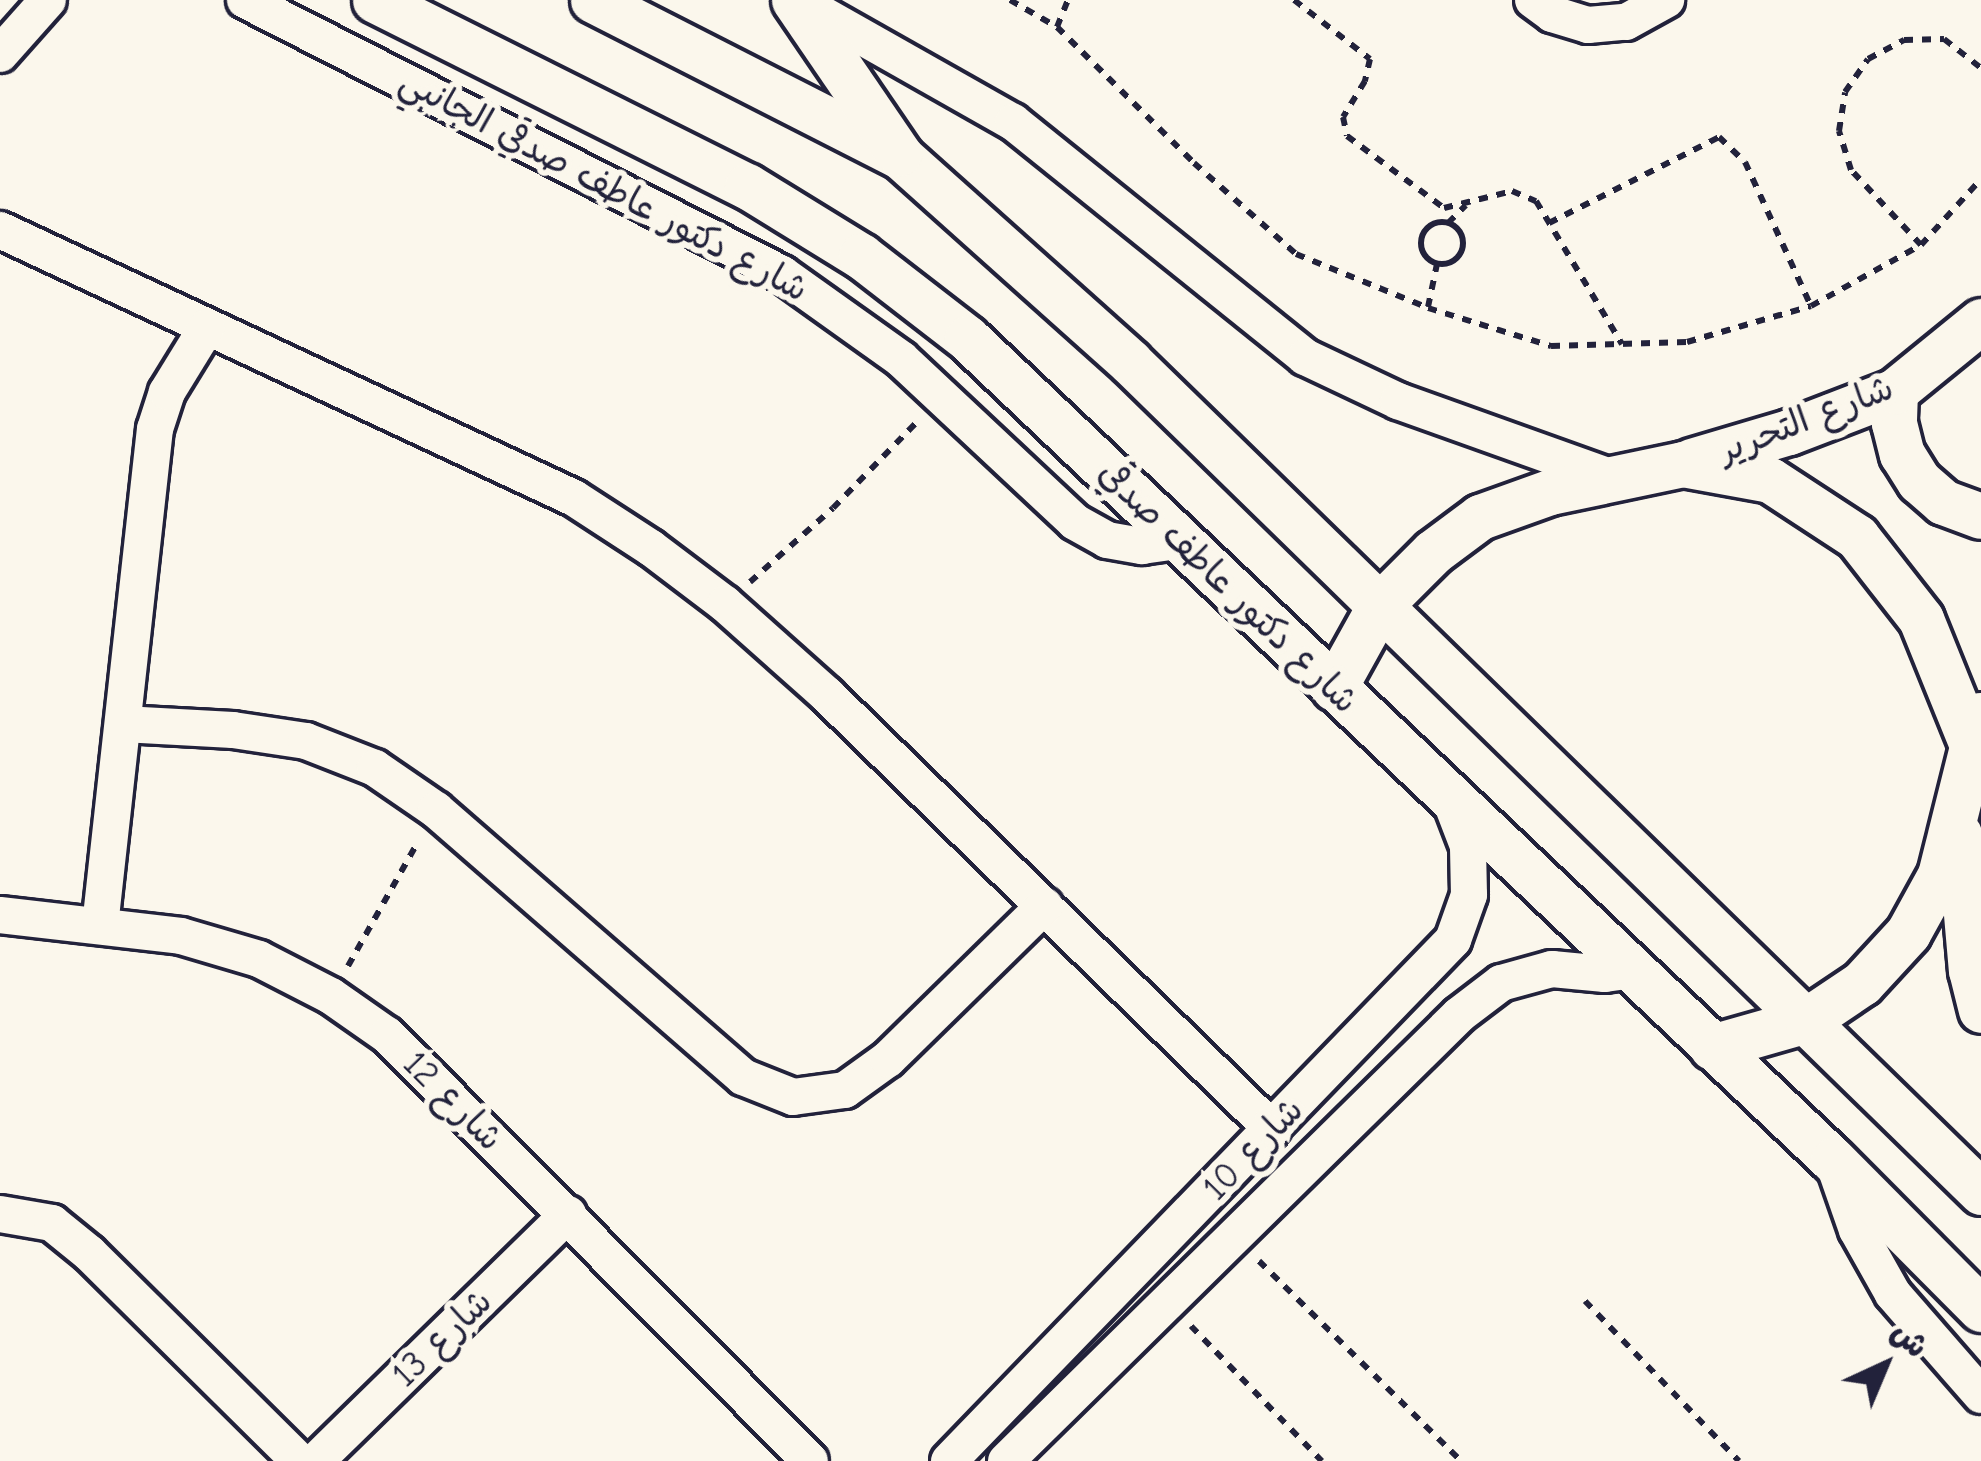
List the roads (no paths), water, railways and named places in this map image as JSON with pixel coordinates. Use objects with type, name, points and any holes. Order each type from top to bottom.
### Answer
[{"type":"street","points":[[0,54],[48,0]]},
{"type":"street","name":"شارع دكتور عاطف صدقي الجانبي","points":[[245,0],[782,274],[843,314],[1076,522],[1107,540],[1142,546],[1178,541]]},
{"type":"street","name":"شارع دكتور عاطف صدقي","points":[[375,0],[747,186],[861,256],[968,338],[1833,1160],[1981,1309]]},
{"type":"street","points":[[592,0],[901,157]]},
{"type":"street","points":[[795,0],[901,157],[1130,362],[1981,1192]]},
{"type":"street","points":[[795,0],[1013,122],[1305,357],[1398,400],[1610,477]]},
{"type":"street","points":[[1533,0],[1552,14],[1588,25],[1626,22],[1666,0]]},
{"type":"street","points":[[0,230],[574,498],[725,604],[1272,1129]]},
{"type":"street","name":"شارع التحرير","points":[[1682,464],[1790,432],[1895,392],[1981,321]]},
{"type":"street","points":[[100,926],[155,429],[175,375],[207,327]]},
{"type":"street","points":[[1895,392],[1894,423],[1902,454],[1919,481],[1943,502],[1981,516]]},
{"type":"street","points":[[1334,688],[1380,605],[1433,552],[1480,517],[1610,477],[1682,464],[1770,479],[1857,537],[1921,619],[1976,728],[1940,875],[1908,933],[1862,983],[1807,1019],[1712,1047]]},
{"type":"street","points":[[123,724],[233,730],[306,741],[375,768],[436,810],[743,1076],[793,1097],[845,1090],[888,1059],[1044,907]]},
{"type":"street","name":"شارع 10","points":[[949,1461],[1453,940],[1469,895],[1468,846],[1450,799]]},
{"type":"street","points":[[1957,811],[1971,970],[1981,1010]]},
{"type":"street","name":"شارع 12","points":[[0,915],[181,936],[259,959],[332,996],[387,1035],[809,1461]]},
{"type":"street","name":"شارع 10","points":[[1006,1461],[1459,1015],[1501,983],[1552,969],[1605,974],[1632,970]]},
{"type":"street","points":[[1833,1160],[1857,1229],[1893,1294],[1981,1395]]},
{"type":"street","points":[[0,1214],[52,1223],[89,1253],[299,1461]]},
{"type":"street","name":"شارع 13","points":[[316,1461],[568,1214]]}]
